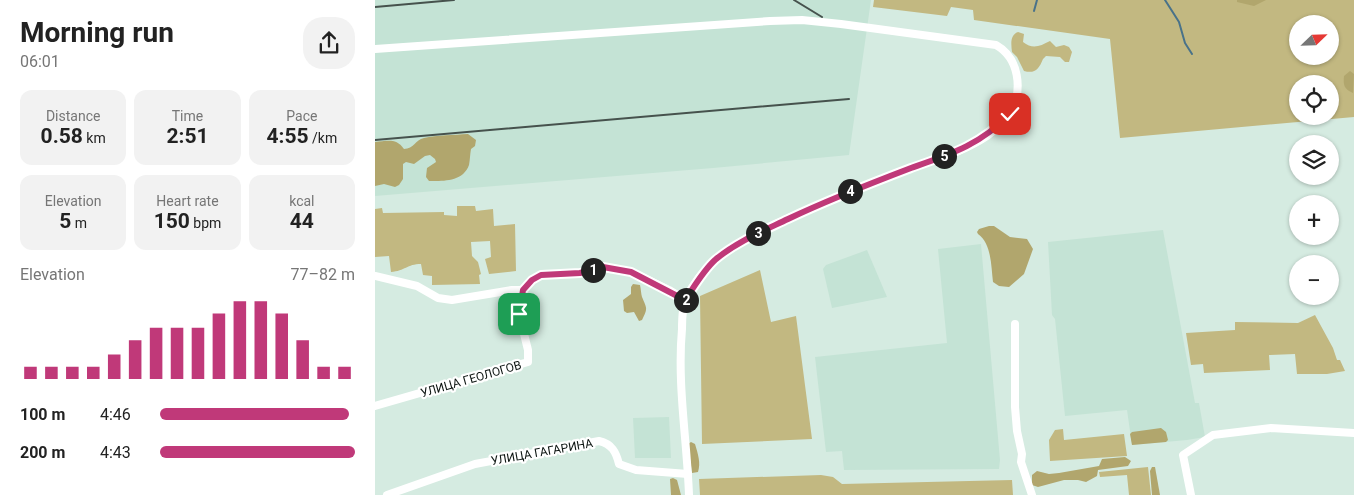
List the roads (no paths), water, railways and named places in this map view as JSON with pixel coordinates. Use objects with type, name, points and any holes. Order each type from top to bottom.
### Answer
[{"type":"street","points":[[375,49],[802,20],[996,45],[1009,56],[1017,77],[1017,96],[1010,114],[986,136],[959,151],[838,196],[757,233],[731,248],[714,261],[698,280],[685,300],[681,342],[689,495]]},
{"type":"street","points":[[375,276],[417,286],[438,298],[452,300],[512,290],[523,290],[532,280],[541,275],[580,273],[603,267],[631,272],[685,300]]},
{"type":"street","name":"УЛИЦА ГЕОЛОГОВ","points":[[375,406],[528,362],[528,350],[519,314],[523,290]]},
{"type":"street","points":[[1015,324],[1015,406],[1017,431],[1021,462],[1031,495]]},
{"type":"street","points":[[1191,495],[1183,455],[1213,435],[1271,428],[1354,433]]},
{"type":"street","name":"УЛИЦА ГАГАРИНА","points":[[387,495],[475,464],[599,441],[607,443],[612,447],[619,464],[636,470],[688,474]]},
{"type":"waterway","points":[[1034,11],[1037,0]]},
{"type":"waterway","points":[[1165,0],[1179,22],[1185,43],[1192,54]]},
{"type":"railway","points":[[375,7],[454,0]]},
{"type":"railway","points":[[794,0],[822,17]]},
{"type":"railway","points":[[375,140],[849,99]]}]
